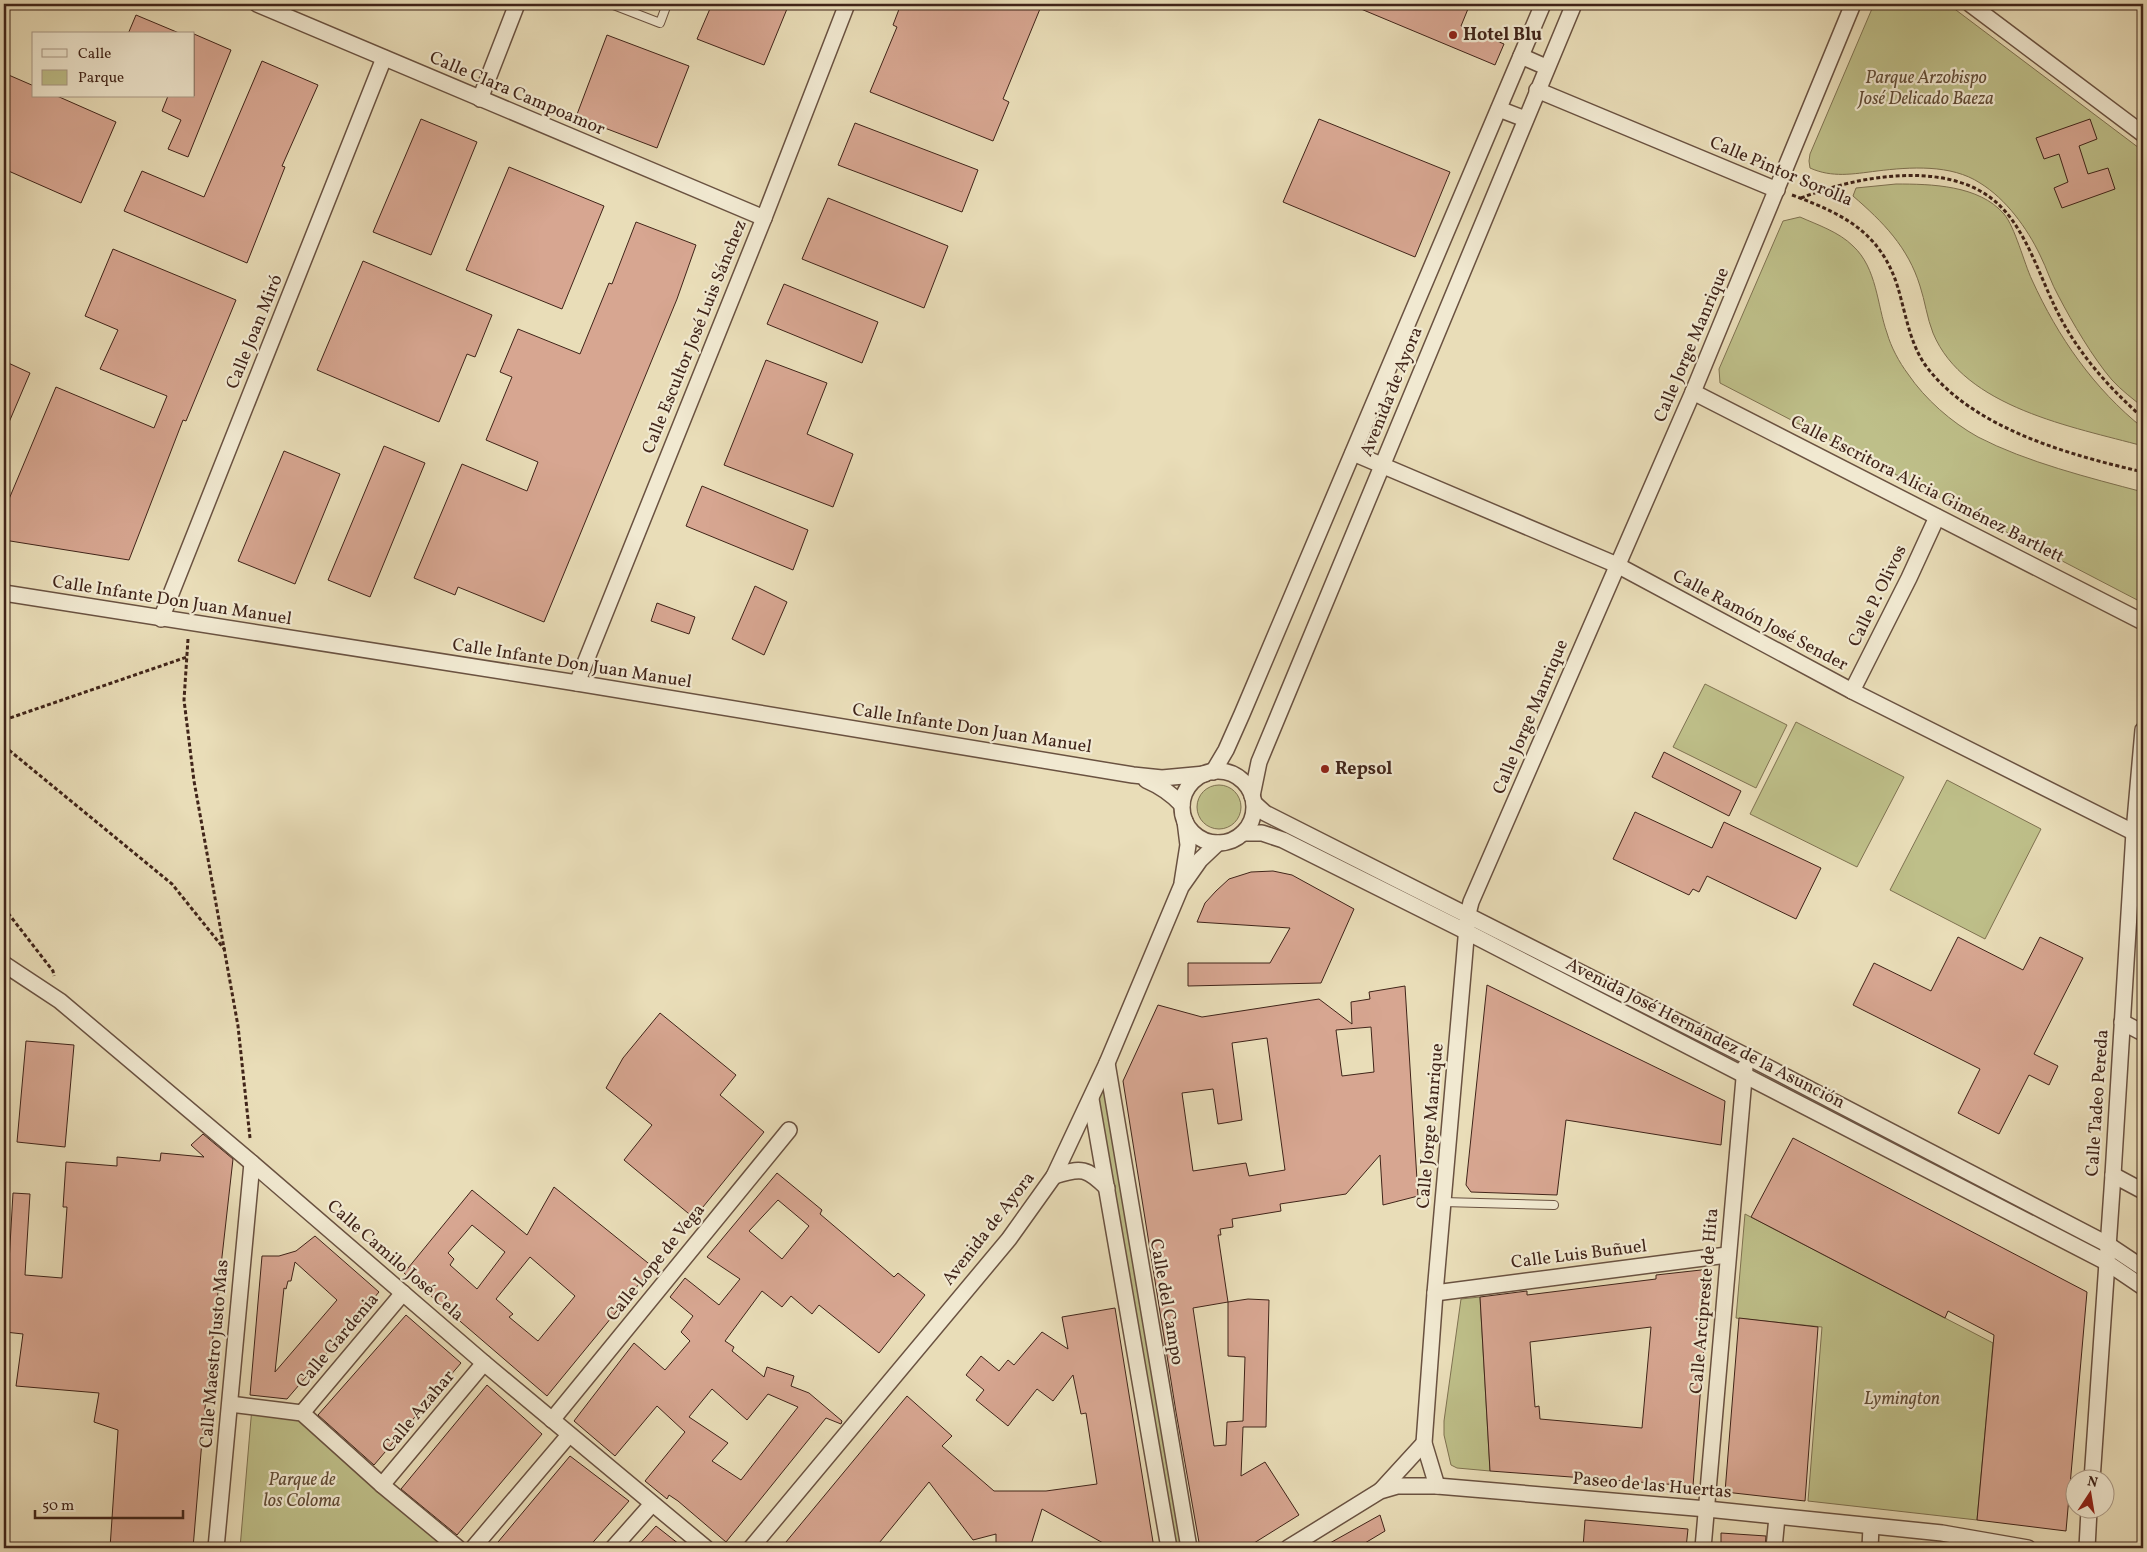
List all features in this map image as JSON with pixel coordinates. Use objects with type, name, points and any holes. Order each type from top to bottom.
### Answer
[{"type":"street","name":"Calle Clara Campoamor","points":[[257,4],[764,218]]},
{"type":"street","points":[[480,99],[517,4]]},
{"type":"street","name":"Calle Escultor José Luis Sánchez","points":[[577,683],[764,218],[847,4]]},
{"type":"street","name":"Avenida de Ayora","points":[[1209,773],[1226,750],[1242,714],[1543,4]]},
{"type":"street","name":"Avenida de Ayora","points":[[1253,799],[1259,762],[1574,4]]},
{"type":"street","name":"Calle Jorge Manrique","points":[[1437,1486],[1424,1443],[1468,914],[1693,392],[1853,4]]},
{"type":"street","points":[[1970,4],[2143,134]]},
{"type":"street","points":[[1521,56],[1546,68]]},
{"type":"street","name":"Calle Joan Miró","points":[[161,619],[384,58]]},
{"type":"street","name":"Calle Pintor Sorolla","points":[[1537,90],[1777,190]]},
{"type":"street","points":[[1499,109],[1525,119]]},
{"type":"street","name":"Calle Escritora Alicia Giménez Bartlett","points":[[1693,392],[2143,622]]},
{"type":"street","name":"Calle Ramón José Sender","points":[[1353,453],[1618,565],[1852,692],[2138,834]]},
{"type":"street","name":"Calle P. Olivos","points":[[1852,692],[1937,517]]},
{"type":"street","name":"Calle Infante Don Juan Manuel","points":[[4,593],[577,683],[1133,774],[1162,778],[1209,773]]},
{"type":"street","name":"Calle Tadeo Pereda","points":[[2093,1470],[2122,1022],[2138,834],[2143,730]]},
{"type":"street","points":[[1209,773],[1230,774],[1238,778],[1248,788],[1253,799],[1250,823],[1243,833],[1230,841],[1218,843],[1197,836],[1190,829],[1185,820],[1182,805],[1189,786],[1209,773]]},
{"type":"street","name":"Calle Infante Don Juan Manuel","points":[[1133,774],[1157,784],[1175,796],[1182,805]]},
{"type":"street","name":"Avenida José Hernández de la Asunción","points":[[1253,799],[1265,812],[1748,1057],[2107,1244],[2143,1268]]},
{"type":"street","name":"Avenida de Ayora","points":[[1181,887],[1188,846],[1185,820]]},
{"type":"street","name":"Avenida José Hernández de la Asunción","points":[[1243,833],[1262,833],[1283,840],[1467,932],[2106,1262],[2143,1287]]},
{"type":"street","name":"Avenida de Ayora","points":[[751,1548],[1008,1239],[1054,1176],[1091,1099],[1181,887],[1200,860],[1218,843]]},
{"type":"street","name":"Calle Camilo José Cela","points":[[4,964],[60,1001],[252,1163],[484,1364],[706,1548]]},
{"type":"street","points":[[2122,1022],[2143,1033]]},
{"type":"street","name":"Calle Arcipreste de Hita","points":[[1703,1548],[1743,1075],[1748,1057]]},
{"type":"street","name":"Calle del Campo","points":[[1107,1062],[1189,1548]]},
{"type":"street","points":[[1091,1099],[1169,1548]]},
{"type":"street","name":"Calle Lope de Vega","points":[[552,1420],[789,1130]]},
{"type":"street","name":"Calle Maestro Justo Mas","points":[[216,1548],[252,1163]]},
{"type":"street","points":[[1054,1176],[1074,1170],[1086,1171],[1091,1173],[1107,1188]]},
{"type":"street","points":[[2113,1175],[2143,1191]]},
{"type":"street","name":"Calle Luis Buñuel","points":[[1435,1293],[1727,1255]]},
{"type":"street","name":"Calle Gardenia","points":[[302,1414],[403,1293]]},
{"type":"street","name":"Calle Azahar","points":[[382,1485],[484,1364]]},
{"type":"street","points":[[230,1404],[302,1414],[382,1485],[458,1548]]},
{"type":"street","points":[[472,1548],[569,1435]]},
{"type":"street","points":[[1380,1491],[1424,1443]]},
{"type":"street","name":"Paseo de las Huertas","points":[[1288,1548],[1380,1491],[1397,1486],[1437,1486],[1706,1509],[1942,1533],[2028,1548]]},
{"type":"street","points":[[613,1548],[652,1504]]},
{"type":"street","points":[[1774,1548],[1777,1517]]},
{"type":"street","points":[[2087,1548],[2089,1520]]},
{"type":"street","points":[[1870,1548],[1872,1526]]},
{"type":"lane","points":[[611,4],[660,23],[668,4]]},
{"type":"lane","points":[[1443,1202],[1554,1205]]},
{"type":"path","points":[[1800,198],[1837,186],[1886,177],[1909,176],[1950,179],[1963,182],[1984,193],[1998,203],[2014,224],[2056,309],[2082,353],[2105,383],[2143,418]]},
{"type":"path","name":"Calle Pintor Sorolla","points":[[1777,190],[1832,211],[1852,222],[1873,240],[1887,260],[1899,287],[1914,344],[1924,364],[1941,384],[1957,398],[2014,431],[2096,460],[2143,472]]},
{"type":"path","points":[[189,622],[184,700],[194,781],[238,1026],[252,1163]]},
{"type":"path","points":[[4,720],[187,658]]},
{"type":"path","points":[[4,746],[172,884],[225,950]]},
{"type":"path","points":[[4,908],[53,971],[60,1001]]},
{"type":"green space","name":"Parque Arzobispo José Delicado Baeza","points":[[1874,4],[1948,4],[2143,151],[2143,407],[2116,384],[2083,340],[2064,307],[2029,235],[2015,215],[1990,190],[1969,177],[1930,168],[1835,174],[1810,168],[1810,154]]},
{"type":"green space","points":[[1896,184],[1954,188],[1982,197],[1994,204],[2004,214],[2012,227],[2032,280],[2053,322],[2093,379],[2125,413],[2143,428],[2143,446],[2054,422],[2024,411],[1995,397],[1969,380],[1948,359],[1933,333],[1920,286],[1909,259],[1893,236],[1853,196],[1856,188]]},
{"type":"green space","points":[[1800,217],[1841,237],[1861,255],[1872,276],[1884,322],[1896,354],[1922,392],[1948,417],[1978,437],[2017,454],[2059,469],[2143,492],[2143,603],[1720,383],[1719,369],[1783,221]]},
{"type":"green space","points":[[1705,684],[1787,725],[1756,788],[1673,747]]},
{"type":"green space","points":[[1796,722],[1904,777],[1857,867],[1750,814]]},
{"type":"green space","points":[[1947,780],[2041,829],[1985,939],[1890,890]]},
{"type":"green space","points":[[1215,785],[1223,785],[1235,791],[1241,807],[1235,823],[1223,829],[1215,829],[1203,823],[1197,811],[1197,803],[1203,791]]},
{"type":"green space","points":[[1107,1063],[1189,1548],[1169,1548],[1091,1099]]},
{"type":"green space","name":"Lymington","points":[[1745,1214],[1993,1343],[1977,1520],[1808,1501],[1822,1327],[1736,1318]]},
{"type":"green space","points":[[1480,1297],[1490,1471],[1457,1468],[1451,1465],[1444,1435],[1444,1421],[1461,1299]]},
{"type":"green space","name":"Parque de los Coloma","points":[[252,1407],[302,1413],[458,1548],[240,1548]]},
{"type":"building","points":[[712,4],[789,4],[764,65],[697,39]]},
{"type":"building","points":[[901,4],[1042,4],[1003,99],[1009,102],[993,141],[870,92],[897,27],[893,25]]},
{"type":"building","name":"Hotel Blu","points":[[1349,4],[1470,4],[1461,26],[1504,44],[1495,65]]},
{"type":"building","points":[[136,15],[177,32],[129,32]]},
{"type":"building","points":[[195,34],[231,50],[188,157],[168,149],[181,120],[162,111],[167,98],[195,98]]},
{"type":"building","points":[[607,35],[689,66],[657,148],[576,117]]},
{"type":"building","points":[[262,61],[318,85],[282,166],[285,167],[247,263],[124,211],[142,171],[204,197]]},
{"type":"building","points":[[4,73],[32,85],[32,98],[62,98],[116,122],[81,203],[4,169]]},
{"type":"building","points":[[421,119],[477,142],[431,255],[373,232]]},
{"type":"building","points":[[1319,119],[1450,172],[1415,257],[1283,202]]},
{"type":"building","points":[[2090,119],[2097,139],[2079,146],[2088,174],[2108,168],[2115,189],[2062,208],[2054,188],[2068,182],[2059,154],[2044,159],[2036,138]]},
{"type":"building","points":[[855,123],[978,170],[962,212],[838,165]]},
{"type":"building","points":[[509,167],[604,206],[562,309],[466,270]]},
{"type":"building","points":[[828,198],[948,246],[924,308],[802,259]]},
{"type":"building","points":[[636,222],[696,245],[677,299],[544,622],[458,587],[455,595],[414,578],[462,464],[527,491],[538,462],[486,440],[512,377],[500,372],[518,329],[580,354],[609,283],[612,284]]},
{"type":"building","points":[[113,249],[236,300],[186,421],[183,420],[129,560],[4,540],[4,511],[56,387],[154,428],[167,396],[100,369],[118,330],[85,316]]},
{"type":"building","points":[[363,261],[492,315],[475,357],[467,354],[439,422],[317,370]]},
{"type":"building","points":[[784,284],[878,322],[862,363],[767,324]]},
{"type":"building","points":[[766,360],[827,383],[807,434],[853,454],[833,507],[724,465]]},
{"type":"building","points":[[4,361],[30,373],[4,434]]},
{"type":"building","points":[[384,446],[425,463],[370,597],[328,580]]},
{"type":"building","points":[[284,451],[340,474],[295,584],[238,561]]},
{"type":"building","points":[[702,486],[808,530],[793,570],[686,526]]},
{"type":"building","points":[[755,586],[787,602],[764,655],[732,639]]},
{"type":"building","points":[[657,603],[695,617],[689,634],[651,621]]},
{"type":"building","points":[[1664,752],[1741,791],[1729,816],[1652,777]]},
{"type":"building","points":[[1635,812],[1712,848],[1724,822],[1821,868],[1796,919],[1707,876],[1699,892],[1693,889],[1689,895],[1613,859]]},
{"type":"building","points":[[1273,871],[1292,875],[1354,909],[1321,983],[1188,986],[1188,963],[1270,963],[1290,928],[1197,922],[1205,903],[1229,879],[1251,872]]},
{"type":"building","points":[[1958,937],[2023,970],[2040,937],[2083,958],[2034,1054],[2058,1066],[2049,1085],[2029,1075],[1999,1134],[1958,1113],[1980,1069],[1853,1005],[1874,963],[1931,991]]},
{"type":"building","points":[[1487,985],[1725,1101],[1721,1145],[1566,1120],[1557,1195],[1471,1192],[1466,1185]]},
{"type":"building","points":[[1405,986],[1418,1196],[1383,1205],[1380,1155],[1346,1194],[1280,1204],[1281,1211],[1232,1219],[1233,1227],[1220,1229],[1221,1235],[1218,1235],[1228,1302],[1248,1299],[1269,1300],[1266,1427],[1243,1427],[1241,1476],[1265,1462],[1299,1515],[1246,1548],[1200,1548],[1176,1412],[1123,1081],[1158,1005],[1202,1017],[1319,999],[1352,1024],[1351,1002],[1370,999],[1369,992]],"holes":[[[1371,1027],[1374,1072],[1342,1076],[1336,1030]],[[1267,1038],[1285,1170],[1249,1176],[1246,1163],[1193,1171],[1182,1093],[1213,1089],[1218,1124],[1242,1120],[1232,1043]],[[1228,1302],[1228,1356],[1245,1357],[1243,1421],[1227,1422],[1226,1445],[1214,1446],[1193,1308]]]},
{"type":"building","points":[[660,1013],[736,1075],[720,1095],[764,1132],[694,1218],[624,1160],[652,1125],[606,1088],[623,1058]]},
{"type":"building","points":[[26,1041],[74,1045],[65,1147],[17,1142]]},
{"type":"building","points":[[203,1134],[233,1159],[204,1417],[193,1548],[110,1548],[118,1430],[94,1422],[99,1393],[16,1386],[23,1334],[5,1332],[13,1193],[30,1194],[25,1275],[62,1278],[67,1207],[63,1207],[66,1162],[117,1166],[117,1157],[160,1161],[161,1153],[204,1157],[191,1145]]},
{"type":"building","points":[[1793,1138],[2087,1292],[2071,1470],[2064,1470],[2064,1520],[2067,1520],[2066,1531],[1977,1520],[1994,1335],[1948,1311],[1945,1318],[1751,1217]]},
{"type":"building","points":[[777,1173],[822,1210],[820,1214],[894,1277],[898,1273],[925,1295],[879,1353],[819,1305],[812,1314],[791,1296],[782,1307],[762,1291],[725,1341],[734,1347],[732,1351],[764,1377],[767,1367],[794,1376],[791,1386],[809,1393],[842,1421],[841,1424],[826,1418],[726,1542],[678,1501],[669,1495],[667,1499],[645,1481],[685,1432],[657,1406],[615,1456],[574,1421],[634,1343],[665,1370],[690,1341],[681,1332],[693,1316],[670,1297],[685,1278],[719,1305],[740,1279],[707,1257]],"holes":[[[778,1200],[809,1226],[782,1259],[749,1231]],[[712,1389],[747,1420],[768,1394],[798,1407],[741,1480],[712,1461],[728,1443],[689,1417]]]},
{"type":"building","points":[[554,1187],[653,1267],[547,1396],[404,1273],[472,1190],[527,1235]],"holes":[[[472,1225],[505,1252],[477,1289],[450,1265],[454,1259],[448,1253]],[[530,1257],[575,1296],[538,1341],[509,1317],[513,1314],[496,1299]]]},
{"type":"building","points":[[315,1236],[379,1292],[287,1399],[250,1395],[262,1256],[279,1256],[296,1251]],"holes":[[[295,1262],[337,1300],[275,1372],[284,1288],[286,1289],[288,1281],[291,1281]]]},
{"type":"building","points":[[1710,1269],[1693,1486],[1490,1471],[1480,1297],[1527,1291],[1527,1295],[1656,1279],[1656,1275]],"holes":[[[1651,1327],[1642,1428],[1540,1419],[1539,1406],[1535,1407],[1530,1342]]]},
{"type":"building","points":[[1115,1308],[1154,1548],[1112,1548],[1042,1509],[1030,1548],[996,1548],[996,1534],[973,1540],[929,1482],[875,1548],[781,1548],[907,1396],[952,1436],[942,1446],[994,1491],[1046,1491],[1097,1484],[1086,1413],[1081,1414],[1073,1375],[1053,1401],[1037,1389],[1008,1426],[976,1400],[984,1390],[966,1375],[981,1356],[999,1371],[1008,1360],[1014,1365],[1042,1332],[1068,1349],[1062,1317]]},
{"type":"building","points":[[406,1315],[461,1363],[374,1465],[318,1415]]},
{"type":"building","points":[[1739,1318],[1818,1327],[1805,1501],[1725,1492]]},
{"type":"building","points":[[487,1385],[542,1434],[457,1535],[401,1489]]},
{"type":"building","points":[[570,1456],[629,1501],[588,1548],[493,1548]]},
{"type":"building","points":[[1380,1515],[1385,1531],[1365,1543],[1367,1548],[1321,1548]]},
{"type":"building","points":[[1585,1520],[1688,1529],[1686,1548],[1583,1548]]},
{"type":"building","points":[[656,1526],[684,1548],[636,1548]]},
{"type":"building","points":[[1721,1533],[1766,1536],[1765,1548],[1721,1548]]},
{"type":"place","name":"Hotel Blu","points":[[1453,35]]},
{"type":"place","name":"Repsol","points":[[1325,769]]}]
